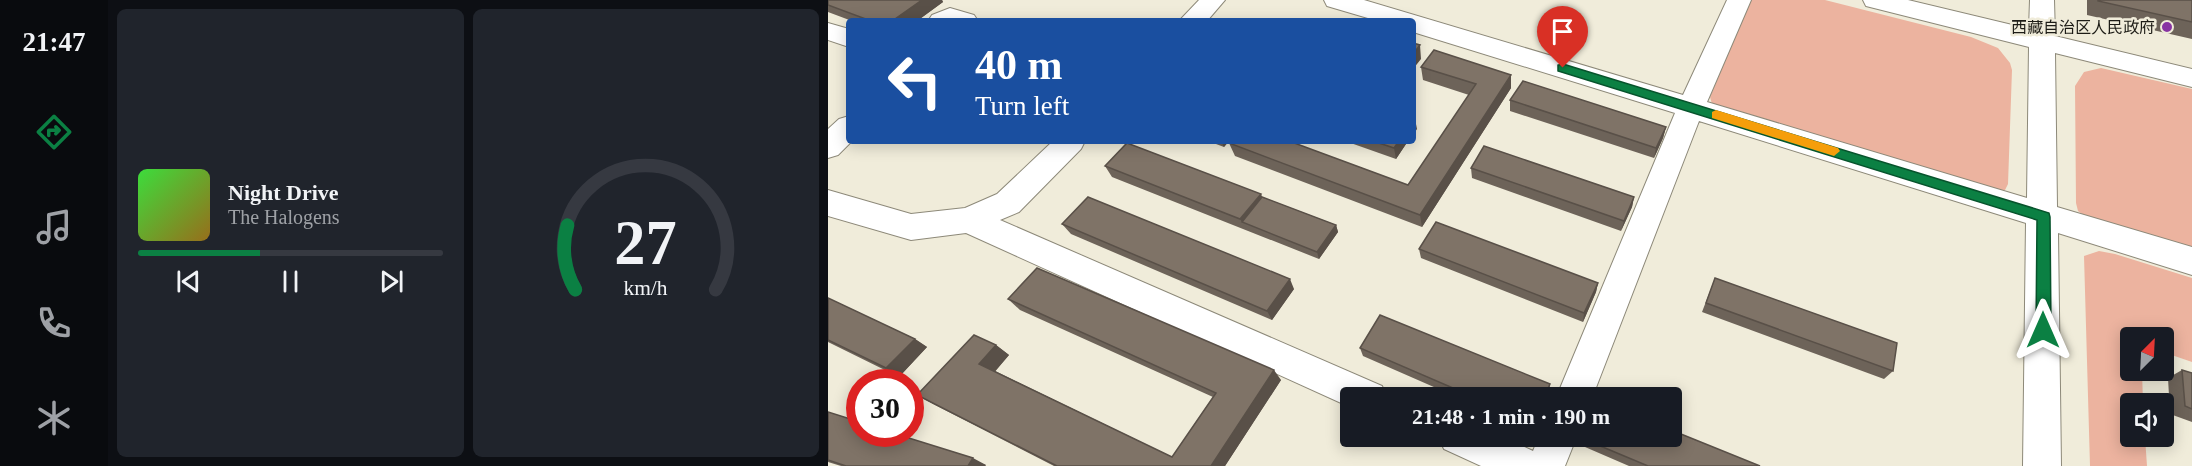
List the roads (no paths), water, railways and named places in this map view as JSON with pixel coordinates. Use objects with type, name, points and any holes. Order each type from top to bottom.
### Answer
[{"type":"street","points":[[1195,18],[1213,0]]},
{"type":"street","points":[[1336,0],[1396,18]]},
{"type":"street","points":[[1578,387],[1691,107],[1739,0]]},
{"type":"street","points":[[1875,0],[2192,78]]},
{"type":"street","points":[[2042,0],[2044,217],[2042,466]]},
{"type":"street","points":[[1416,24],[2192,261]]},
{"type":"street","points":[[828,32],[846,37]]},
{"type":"street","points":[[828,114],[846,119]]},
{"type":"street","points":[[828,147],[846,129]]},
{"type":"street","points":[[828,202],[911,227],[968,220],[1008,203],[1068,144]]},
{"type":"street","points":[[968,220],[1344,387]]},
{"type":"street","points":[[1482,447],[1524,466]]},
{"type":"street","points":[[1546,466],[1554,447]]},
{"type":"place","name":"西藏自治区人民政府","points":[[2167,27]]}]
